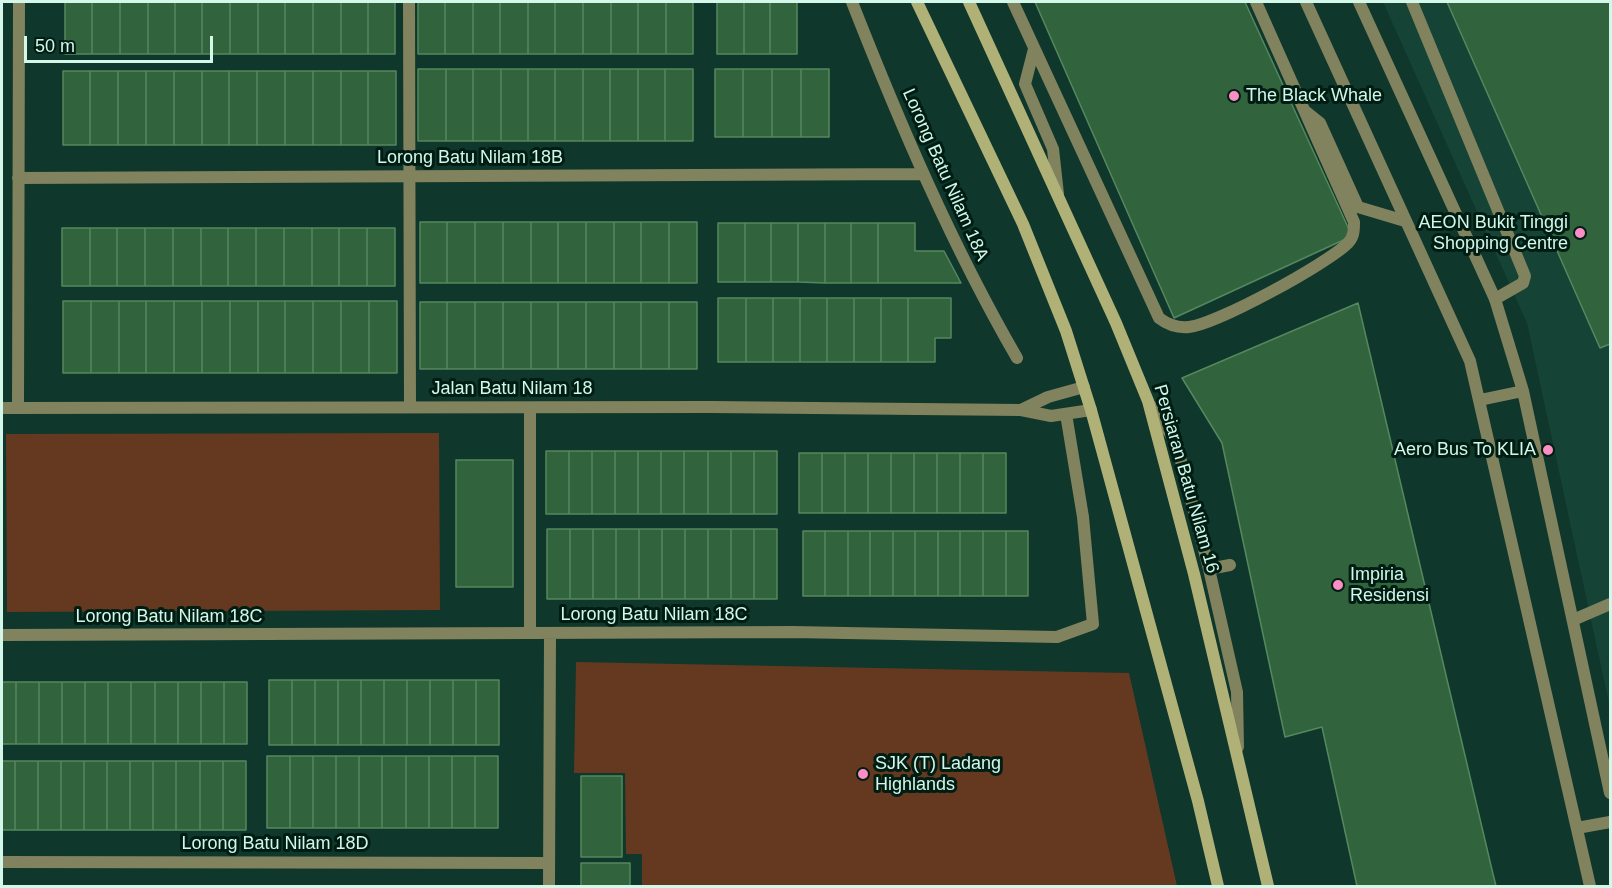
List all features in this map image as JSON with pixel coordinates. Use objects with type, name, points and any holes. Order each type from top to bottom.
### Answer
[{"type":"street","points":[[18,408],[19,2]]},
{"type":"street","points":[[410,2],[410,407]]},
{"type":"street","name":"Lorong Batu Nilam 18A","points":[[852,2],[923,174],[976,287],[1017,358]]},
{"type":"street","points":[[917,2],[1023,224],[1066,331],[1091,410],[1198,801],[1218,886]]},
{"type":"street","name":"Persiaran Batu Nilam 16","points":[[969,2],[1116,323],[1148,401],[1238,757],[1268,886]]},
{"type":"street","points":[[1013,2],[1159,318],[1169,325],[1190,327],[1298,278],[1350,242],[1354,234],[1354,222],[1256,2]]},
{"type":"street","points":[[1306,2],[1470,361],[1590,886]]},
{"type":"street","points":[[1359,2],[1495,299],[1524,390],[1611,793]]},
{"type":"street","points":[[1412,2],[1525,276],[1523,284],[1495,299]]},
{"type":"street","points":[[1034,49],[1025,84],[1053,149],[1058,198]]},
{"type":"street","points":[[1304,111],[1320,123],[1358,207],[1405,221]]},
{"type":"street","name":"Lorong Batu Nilam 18B","points":[[18,178],[923,174]]},
{"type":"street","name":"Jalan Batu Nilam 18","points":[[1022,410],[1048,397],[1084,387]]},
{"type":"street","points":[[1480,400],[1524,390]]},
{"type":"street","points":[[1148,401],[1176,442],[1209,569],[1237,692],[1238,757]]},
{"type":"street","name":"Jalan Batu Nilam 18","points":[[2,408],[1022,410],[1051,416],[1091,410]]},
{"type":"street","points":[[530,408],[530,633]]},
{"type":"street","name":"Lorong Batu Nilam 18C","points":[[2,635],[793,633],[1057,637],[1094,624],[1083,517],[1066,414]]},
{"type":"street","points":[[1209,569],[1230,565]]},
{"type":"street","points":[[1573,620],[1611,604]]},
{"type":"street","points":[[549,886],[550,634]]},
{"type":"street","points":[[1577,828],[1611,822]]},
{"type":"street","name":"Lorong Batu Nilam 18D","points":[[2,862],[549,863]]},
{"type":"shaded area","points":[[1383,2],[1610,2],[1610,708],[1527,323]]},
{"type":"shaded area","points":[[439,433],[440,610],[7,612],[6,434]]},
{"type":"shaded area","name":"SJK (T) Ladang Highlands","points":[[576,662],[1129,673],[1177,886],[642,886],[642,854],[626,854],[625,773],[574,773]]},
{"type":"building","points":[[65,2],[92,2],[92,54],[65,54]]},
{"type":"building","points":[[92,2],[120,2],[120,54],[92,54]]},
{"type":"building","points":[[120,2],[148,2],[148,54],[120,54]]},
{"type":"building","points":[[148,2],[175,2],[175,54],[148,54]]},
{"type":"building","points":[[175,2],[202,2],[202,54],[175,54]]},
{"type":"building","points":[[202,2],[230,2],[230,54],[202,54]]},
{"type":"building","points":[[230,2],[258,2],[258,54],[230,54]]},
{"type":"building","points":[[258,2],[285,2],[285,54],[258,54]]},
{"type":"building","points":[[285,2],[313,2],[313,54],[285,54]]},
{"type":"building","points":[[313,2],[341,2],[341,54],[313,54]]},
{"type":"building","points":[[341,2],[368,2],[368,54],[341,54]]},
{"type":"building","points":[[368,2],[395,2],[395,54],[368,54]]},
{"type":"building","points":[[418,2],[445,2],[445,54],[418,54]]},
{"type":"building","points":[[445,2],[473,2],[473,54],[445,54]]},
{"type":"building","points":[[473,2],[500,2],[500,54],[473,54]]},
{"type":"building","points":[[500,2],[528,2],[528,54],[500,54]]},
{"type":"building","points":[[528,2],[555,2],[555,54],[528,54]]},
{"type":"building","points":[[555,2],[583,2],[583,54],[555,54]]},
{"type":"building","points":[[583,2],[611,2],[611,54],[583,54]]},
{"type":"building","points":[[611,2],[638,2],[638,54],[611,54]]},
{"type":"building","points":[[638,2],[666,2],[666,54],[638,54]]},
{"type":"building","points":[[666,2],[693,2],[693,54],[666,54]]},
{"type":"building","points":[[717,2],[744,2],[744,54],[717,54]]},
{"type":"building","points":[[744,2],[770,2],[770,54],[744,54]]},
{"type":"building","points":[[770,2],[797,2],[797,54],[770,54]]},
{"type":"building","points":[[1035,2],[1245,2],[1352,236],[1174,318]]},
{"type":"building","name":"AEON Bukit Tinggi Shopping Centre","points":[[1447,2],[1610,2],[1610,344],[1600,348]]},
{"type":"building","points":[[418,69],[446,69],[446,141],[418,141]]},
{"type":"building","points":[[446,69],[473,69],[473,141],[446,141]]},
{"type":"building","points":[[473,69],[501,69],[501,141],[473,141]]},
{"type":"building","points":[[501,69],[528,69],[528,141],[501,141]]},
{"type":"building","points":[[528,69],[555,69],[555,141],[528,141]]},
{"type":"building","points":[[555,69],[583,69],[583,141],[555,141]]},
{"type":"building","points":[[583,69],[610,69],[610,141],[583,141]]},
{"type":"building","points":[[610,69],[638,69],[638,141],[610,141]]},
{"type":"building","points":[[638,69],[665,69],[665,141],[638,141]]},
{"type":"building","points":[[665,69],[693,69],[693,141],[665,141]]},
{"type":"building","points":[[715,69],[743,69],[743,137],[715,137]]},
{"type":"building","points":[[743,69],[772,69],[772,137],[743,137]]},
{"type":"building","points":[[772,69],[801,69],[801,137],[772,137]]},
{"type":"building","points":[[801,69],[829,69],[829,137],[801,137]]},
{"type":"building","points":[[63,71],[90,71],[90,145],[63,145]]},
{"type":"building","points":[[90,71],[118,71],[118,145],[90,145]]},
{"type":"building","points":[[118,71],[146,71],[146,145],[118,145]]},
{"type":"building","points":[[146,71],[174,71],[174,145],[146,145]]},
{"type":"building","points":[[174,71],[202,71],[202,145],[174,145]]},
{"type":"building","points":[[202,71],[229,71],[229,145],[202,145]]},
{"type":"building","points":[[229,71],[257,71],[257,145],[229,145]]},
{"type":"building","points":[[257,71],[285,71],[285,145],[257,145]]},
{"type":"building","points":[[285,71],[313,71],[313,145],[285,145]]},
{"type":"building","points":[[313,71],[341,71],[341,145],[313,145]]},
{"type":"building","points":[[341,71],[368,71],[368,145],[341,145]]},
{"type":"building","points":[[368,71],[396,71],[396,145],[368,145]]},
{"type":"building","points":[[420,222],[447,222],[447,283],[420,283]]},
{"type":"building","points":[[447,222],[475,222],[475,283],[447,283]]},
{"type":"building","points":[[475,222],[503,222],[503,283],[475,283]]},
{"type":"building","points":[[503,222],[531,222],[531,283],[503,283]]},
{"type":"building","points":[[531,222],[558,222],[558,283],[531,283]]},
{"type":"building","points":[[558,222],[586,222],[586,283],[558,283]]},
{"type":"building","points":[[586,222],[614,222],[614,283],[586,283]]},
{"type":"building","points":[[614,222],[641,222],[641,283],[614,283]]},
{"type":"building","points":[[641,222],[669,222],[669,283],[641,283]]},
{"type":"building","points":[[669,222],[697,222],[697,283],[669,283]]},
{"type":"building","points":[[718,223],[745,223],[745,282],[718,282]]},
{"type":"building","points":[[745,223],[771,223],[771,282],[745,282]]},
{"type":"building","points":[[771,223],[798,223],[798,282],[771,282]]},
{"type":"building","points":[[798,223],[825,223],[825,283],[798,282]]},
{"type":"building","points":[[825,223],[851,223],[851,283],[825,283]]},
{"type":"building","points":[[851,223],[878,223],[878,283],[851,283]]},
{"type":"building","points":[[878,223],[915,223],[915,251],[944,251],[961,283],[878,283]]},
{"type":"building","points":[[62,228],[90,228],[90,286],[62,286]]},
{"type":"building","points":[[90,228],[117,228],[117,286],[90,286]]},
{"type":"building","points":[[117,228],[145,228],[145,286],[117,286]]},
{"type":"building","points":[[145,228],[173,228],[173,286],[145,286]]},
{"type":"building","points":[[173,228],[201,228],[201,286],[173,286]]},
{"type":"building","points":[[201,228],[228,228],[228,286],[201,286]]},
{"type":"building","points":[[228,228],[256,228],[256,286],[228,286]]},
{"type":"building","points":[[256,228],[284,228],[284,286],[256,286]]},
{"type":"building","points":[[284,228],[312,228],[312,286],[284,286]]},
{"type":"building","points":[[312,228],[339,228],[339,286],[312,286]]},
{"type":"building","points":[[339,228],[367,228],[367,286],[339,286]]},
{"type":"building","points":[[367,228],[395,228],[395,286],[367,286]]},
{"type":"building","points":[[718,298],[746,298],[746,362],[718,362]]},
{"type":"building","points":[[746,298],[773,298],[773,362],[746,362]]},
{"type":"building","points":[[773,298],[800,298],[800,362],[773,362]]},
{"type":"building","points":[[800,298],[827,298],[827,362],[800,362]]},
{"type":"building","points":[[827,298],[854,298],[854,362],[827,362]]},
{"type":"building","points":[[854,298],[881,298],[881,362],[854,362]]},
{"type":"building","points":[[881,298],[908,298],[908,362],[881,362]]},
{"type":"building","points":[[908,298],[951,298],[951,338],[935,338],[935,362],[908,362]]},
{"type":"building","points":[[63,301],[91,301],[91,373],[63,373]]},
{"type":"building","points":[[91,301],[119,301],[119,373],[91,373]]},
{"type":"building","points":[[119,301],[146,301],[146,373],[119,373]]},
{"type":"building","points":[[146,301],[174,301],[174,373],[146,373]]},
{"type":"building","points":[[174,301],[202,301],[202,373],[174,373]]},
{"type":"building","points":[[202,301],[230,301],[230,373],[202,373]]},
{"type":"building","points":[[230,301],[258,301],[258,373],[230,373]]},
{"type":"building","points":[[258,301],[285,301],[285,373],[258,373]]},
{"type":"building","points":[[285,301],[313,301],[313,373],[285,373]]},
{"type":"building","points":[[313,301],[341,301],[341,373],[313,373]]},
{"type":"building","points":[[341,301],[369,301],[369,373],[341,373]]},
{"type":"building","points":[[369,301],[397,301],[397,373],[369,373]]},
{"type":"building","points":[[420,302],[447,302],[447,369],[420,369]]},
{"type":"building","points":[[447,302],[475,302],[475,369],[447,369]]},
{"type":"building","points":[[475,302],[503,302],[503,369],[475,369]]},
{"type":"building","points":[[503,302],[531,302],[531,369],[503,369]]},
{"type":"building","points":[[531,302],[558,302],[558,369],[531,369]]},
{"type":"building","points":[[558,302],[586,302],[586,369],[558,369]]},
{"type":"building","points":[[586,302],[614,302],[614,369],[586,369]]},
{"type":"building","points":[[614,302],[641,302],[641,369],[614,369]]},
{"type":"building","points":[[641,302],[669,302],[669,369],[641,369]]},
{"type":"building","points":[[669,302],[697,302],[697,369],[669,369]]},
{"type":"building","name":"Impiria Residensi","points":[[1358,303],[1496,886],[1357,886],[1322,727],[1285,737],[1222,443],[1182,378]]},
{"type":"building","points":[[546,451],[569,451],[569,514],[546,514]]},
{"type":"building","points":[[569,451],[592,451],[592,514],[569,514]]},
{"type":"building","points":[[592,451],[615,451],[615,514],[592,514]]},
{"type":"building","points":[[615,451],[638,451],[638,514],[615,514]]},
{"type":"building","points":[[638,451],[661,451],[661,514],[638,514]]},
{"type":"building","points":[[661,451],[684,451],[684,514],[661,514]]},
{"type":"building","points":[[684,451],[708,451],[708,514],[684,514]]},
{"type":"building","points":[[708,451],[731,451],[731,514],[708,514]]},
{"type":"building","points":[[731,451],[754,451],[754,514],[731,514]]},
{"type":"building","points":[[754,451],[777,451],[777,514],[754,514]]},
{"type":"building","points":[[799,453],[822,453],[822,513],[799,513]]},
{"type":"building","points":[[822,453],[845,453],[845,513],[822,513]]},
{"type":"building","points":[[845,453],[868,453],[868,513],[845,513]]},
{"type":"building","points":[[868,453],[891,453],[891,513],[868,513]]},
{"type":"building","points":[[891,453],[914,453],[914,513],[891,513]]},
{"type":"building","points":[[914,453],[937,453],[937,513],[914,513]]},
{"type":"building","points":[[937,453],[960,453],[960,513],[937,513]]},
{"type":"building","points":[[960,453],[983,453],[983,513],[960,513]]},
{"type":"building","points":[[983,453],[1006,453],[1006,513],[983,513]]},
{"type":"building","points":[[456,460],[513,460],[513,587],[456,587]]},
{"type":"building","points":[[547,529],[570,529],[570,599],[547,599]]},
{"type":"building","points":[[570,529],[593,529],[593,599],[570,599]]},
{"type":"building","points":[[593,529],[616,529],[616,599],[593,599]]},
{"type":"building","points":[[616,529],[639,529],[639,599],[616,599]]},
{"type":"building","points":[[639,529],[662,529],[662,599],[639,599]]},
{"type":"building","points":[[662,529],[685,529],[685,599],[662,599]]},
{"type":"building","points":[[685,529],[708,529],[708,599],[685,599]]},
{"type":"building","points":[[708,529],[731,529],[731,599],[708,599]]},
{"type":"building","points":[[731,529],[754,529],[754,599],[731,599]]},
{"type":"building","points":[[754,529],[777,529],[777,599],[754,599]]},
{"type":"building","points":[[803,531],[825,531],[825,596],[803,596]]},
{"type":"building","points":[[825,531],[848,531],[848,596],[825,596]]},
{"type":"building","points":[[848,531],[870,531],[870,596],[848,596]]},
{"type":"building","points":[[870,531],[893,531],[893,596],[870,596]]},
{"type":"building","points":[[893,531],[915,531],[915,596],[893,596]]},
{"type":"building","points":[[915,531],[938,531],[938,596],[915,596]]},
{"type":"building","points":[[938,531],[960,531],[960,596],[938,596]]},
{"type":"building","points":[[960,531],[983,531],[983,596],[960,596]]},
{"type":"building","points":[[983,531],[1006,531],[1006,596],[983,596]]},
{"type":"building","points":[[1006,531],[1028,531],[1028,596],[1006,596]]},
{"type":"building","points":[[269,680],[292,680],[292,745],[269,745]]},
{"type":"building","points":[[292,680],[315,680],[315,745],[292,745]]},
{"type":"building","points":[[315,680],[338,680],[338,745],[315,745]]},
{"type":"building","points":[[338,680],[361,680],[361,745],[338,745]]},
{"type":"building","points":[[361,680],[384,680],[384,745],[361,745]]},
{"type":"building","points":[[384,680],[407,680],[407,745],[384,745]]},
{"type":"building","points":[[407,680],[430,680],[430,745],[407,745]]},
{"type":"building","points":[[430,680],[453,680],[453,745],[430,745]]},
{"type":"building","points":[[453,680],[476,680],[476,745],[453,745]]},
{"type":"building","points":[[476,680],[499,680],[499,745],[476,745]]},
{"type":"building","points":[[2,682],[16,682],[16,744],[2,744]]},
{"type":"building","points":[[16,682],[39,682],[39,744],[16,744]]},
{"type":"building","points":[[39,682],[62,682],[62,744],[39,744]]},
{"type":"building","points":[[62,682],[85,682],[85,744],[62,744]]},
{"type":"building","points":[[85,682],[108,682],[108,744],[85,744]]},
{"type":"building","points":[[108,682],[131,682],[131,744],[108,744]]},
{"type":"building","points":[[131,682],[155,682],[155,744],[131,744]]},
{"type":"building","points":[[155,682],[178,682],[178,744],[155,744]]},
{"type":"building","points":[[178,682],[201,682],[201,744],[178,744]]},
{"type":"building","points":[[201,682],[224,682],[224,744],[201,744]]},
{"type":"building","points":[[224,682],[247,682],[247,744],[224,744]]},
{"type":"building","points":[[267,756],[290,756],[290,828],[267,828]]},
{"type":"building","points":[[290,756],[313,756],[313,828],[290,828]]},
{"type":"building","points":[[313,756],[336,756],[336,828],[313,828]]},
{"type":"building","points":[[336,756],[359,756],[359,828],[336,828]]},
{"type":"building","points":[[359,756],[382,756],[382,828],[359,828]]},
{"type":"building","points":[[382,756],[406,756],[406,828],[382,828]]},
{"type":"building","points":[[406,756],[429,756],[429,828],[406,828]]},
{"type":"building","points":[[429,756],[452,756],[452,828],[429,828]]},
{"type":"building","points":[[452,756],[475,756],[475,828],[452,828]]},
{"type":"building","points":[[475,756],[498,756],[498,828],[475,828]]},
{"type":"building","points":[[2,761],[15,761],[15,830],[2,830]]},
{"type":"building","points":[[15,761],[38,761],[38,830],[15,830]]},
{"type":"building","points":[[38,761],[61,761],[61,830],[38,830]]},
{"type":"building","points":[[61,761],[84,761],[84,830],[61,830]]},
{"type":"building","points":[[84,761],[107,761],[107,830],[84,830]]},
{"type":"building","points":[[107,761],[130,761],[130,830],[107,830]]},
{"type":"building","points":[[130,761],[153,761],[153,830],[130,830]]},
{"type":"building","points":[[153,761],[176,761],[176,830],[153,830]]},
{"type":"building","points":[[176,761],[200,761],[200,830],[176,830]]},
{"type":"building","points":[[200,761],[223,761],[223,830],[200,830]]},
{"type":"building","points":[[223,761],[246,761],[246,830],[223,830]]},
{"type":"building","points":[[581,776],[622,776],[622,857],[581,857]]},
{"type":"building","points":[[581,863],[630,863],[630,886],[581,886]]},
{"type":"place","name":"The Black Whale","points":[[1234,96]]},
{"type":"place","name":"AEON Bukit Tinggi Shopping Centre","points":[[1580,233]]},
{"type":"place","name":"Aero Bus To KLIA","points":[[1548,450]]},
{"type":"place","name":"Impiria Residensi","points":[[1338,585]]},
{"type":"place","name":"SJK (T) Ladang Highlands","points":[[863,774]]}]
